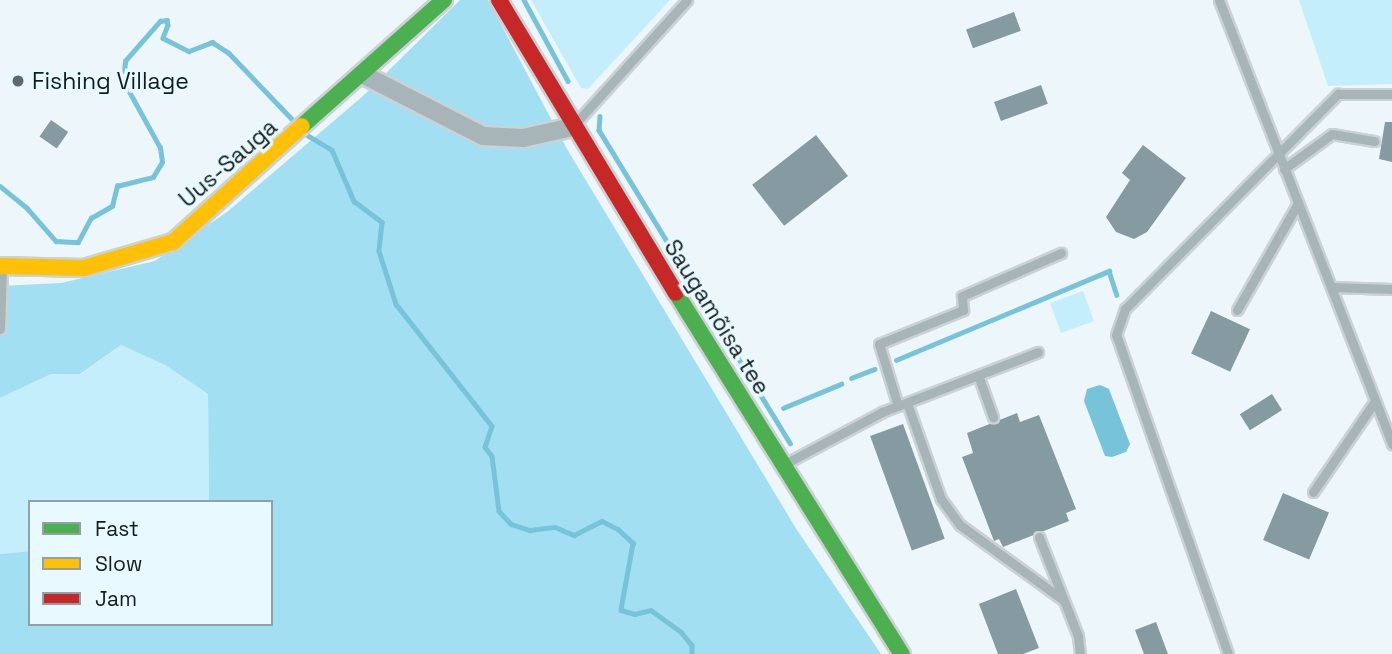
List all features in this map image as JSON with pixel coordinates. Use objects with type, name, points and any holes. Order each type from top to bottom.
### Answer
[{"type":"street","name":"Uus-Sauga","points":[[1,266],[84,268],[173,242],[444,0]]},
{"type":"street","name":"Saugamõisa tee","points":[[499,0],[573,127],[781,466],[902,654]]},
{"type":"street","points":[[362,74],[483,136],[523,138],[573,127]]},
{"type":"lane","points":[[573,127],[687,0]]},
{"type":"lane","points":[[1219,0],[1392,444]]},
{"type":"lane","points":[[1228,654],[1116,335],[1125,309],[1280,157],[1338,94],[1392,94]]},
{"type":"lane","points":[[1284,169],[1332,134],[1374,141]]},
{"type":"lane","points":[[1237,310],[1298,204]]},
{"type":"lane","points":[[1061,253],[962,296],[963,310],[879,344],[942,499],[960,525],[1062,599]]},
{"type":"lane","points":[[0,329],[1,266]]},
{"type":"lane","points":[[1331,287],[1392,289]]},
{"type":"lane","points":[[781,466],[903,405],[1038,352]]},
{"type":"lane","points":[[978,376],[993,417]]},
{"type":"lane","points":[[1313,492],[1375,401]]},
{"type":"lane","points":[[1039,537],[1078,636],[1080,654]]},
{"type":"lane","points":[[865,596],[895,627],[914,654]]},
{"type":"shaded area","points":[[460,0],[488,0],[567,149],[797,530],[881,654],[0,654],[0,554],[28,551],[28,626],[273,626],[273,500],[209,500],[208,394],[165,365],[121,345],[80,374],[51,374],[0,398],[0,286],[61,283],[155,261],[227,212],[363,96]]},
{"type":"shaded area","points":[[531,0],[670,0],[588,89],[581,88]]},
{"type":"shaded area","points":[[1299,0],[1392,0],[1392,84],[1328,86]]},
{"type":"shaded area","points":[[1083,291],[1094,321],[1061,333],[1050,303]]},
{"type":"shaded area","points":[[121,345],[165,365],[208,394],[209,500],[28,500],[28,551],[0,554],[0,398],[51,374],[81,374]]},
{"type":"shaded area","points":[[1100,385],[1109,389],[1130,444],[1126,452],[1112,457],[1105,456],[1084,401],[1087,389]]},
{"type":"building","points":[[1014,12],[1021,31],[973,48],[966,29]]},
{"type":"building","points":[[1041,85],[1048,104],[1001,121],[994,102]]},
{"type":"building","points":[[51,120],[68,132],[57,148],[40,136]]},
{"type":"building","points":[[1385,122],[1392,122],[1392,162],[1379,159]]},
{"type":"building","points":[[816,135],[848,176],[784,226],[752,185]]},
{"type":"building","points":[[1143,145],[1186,178],[1147,232],[1134,239],[1116,232],[1106,217],[1130,180],[1122,173]]},
{"type":"building","points":[[1211,311],[1250,329],[1230,372],[1191,354]]},
{"type":"building","points":[[1272,394],[1282,410],[1250,430],[1240,414]]},
{"type":"building","points":[[1017,413],[1020,422],[1039,415],[1076,509],[1066,513],[1069,521],[1003,547],[999,539],[994,541],[962,457],[973,453],[967,433]]},
{"type":"building","points":[[903,424],[945,539],[912,551],[870,436]]},
{"type":"building","points":[[1283,493],[1329,513],[1309,559],[1263,540]]},
{"type":"building","points":[[1016,589],[1039,648],[1023,654],[998,654],[979,604]]},
{"type":"building","points":[[1156,622],[1168,654],[1144,654],[1135,630]]},
{"type":"waterway","points":[[524,0],[568,81]]},
{"type":"waterway","points":[[0,186],[27,208],[56,241],[78,242],[91,218],[112,206],[117,186],[153,177],[162,162],[160,148],[123,81],[125,61],[160,21],[167,20],[168,25],[163,38],[189,51],[212,42],[229,53],[295,122]]},
{"type":"waterway","points":[[600,116],[599,130],[790,443]]},
{"type":"waterway","points":[[307,135],[332,150],[354,201],[382,222],[379,251],[396,304],[492,426],[485,447],[492,456],[499,511],[511,524],[530,530],[555,527],[574,535],[602,521],[618,529],[633,543],[621,610],[634,614],[651,610],[681,632],[692,645],[692,654]]},
{"type":"waterway","points":[[896,360],[1109,271],[1117,295]]},
{"type":"waterway","points":[[851,378],[874,369]]},
{"type":"waterway","points":[[783,408],[841,384]]},
{"type":"traffic: fast","points":[[302,126],[444,0]]},
{"type":"traffic: fast","points":[[676,293],[902,654]]},
{"type":"traffic: slow","points":[[0,266],[84,268],[173,242],[302,126]]},
{"type":"traffic: jam","points":[[499,0],[676,293]]},
{"type":"place","name":"Fishing Village","points":[[18,81]]}]
